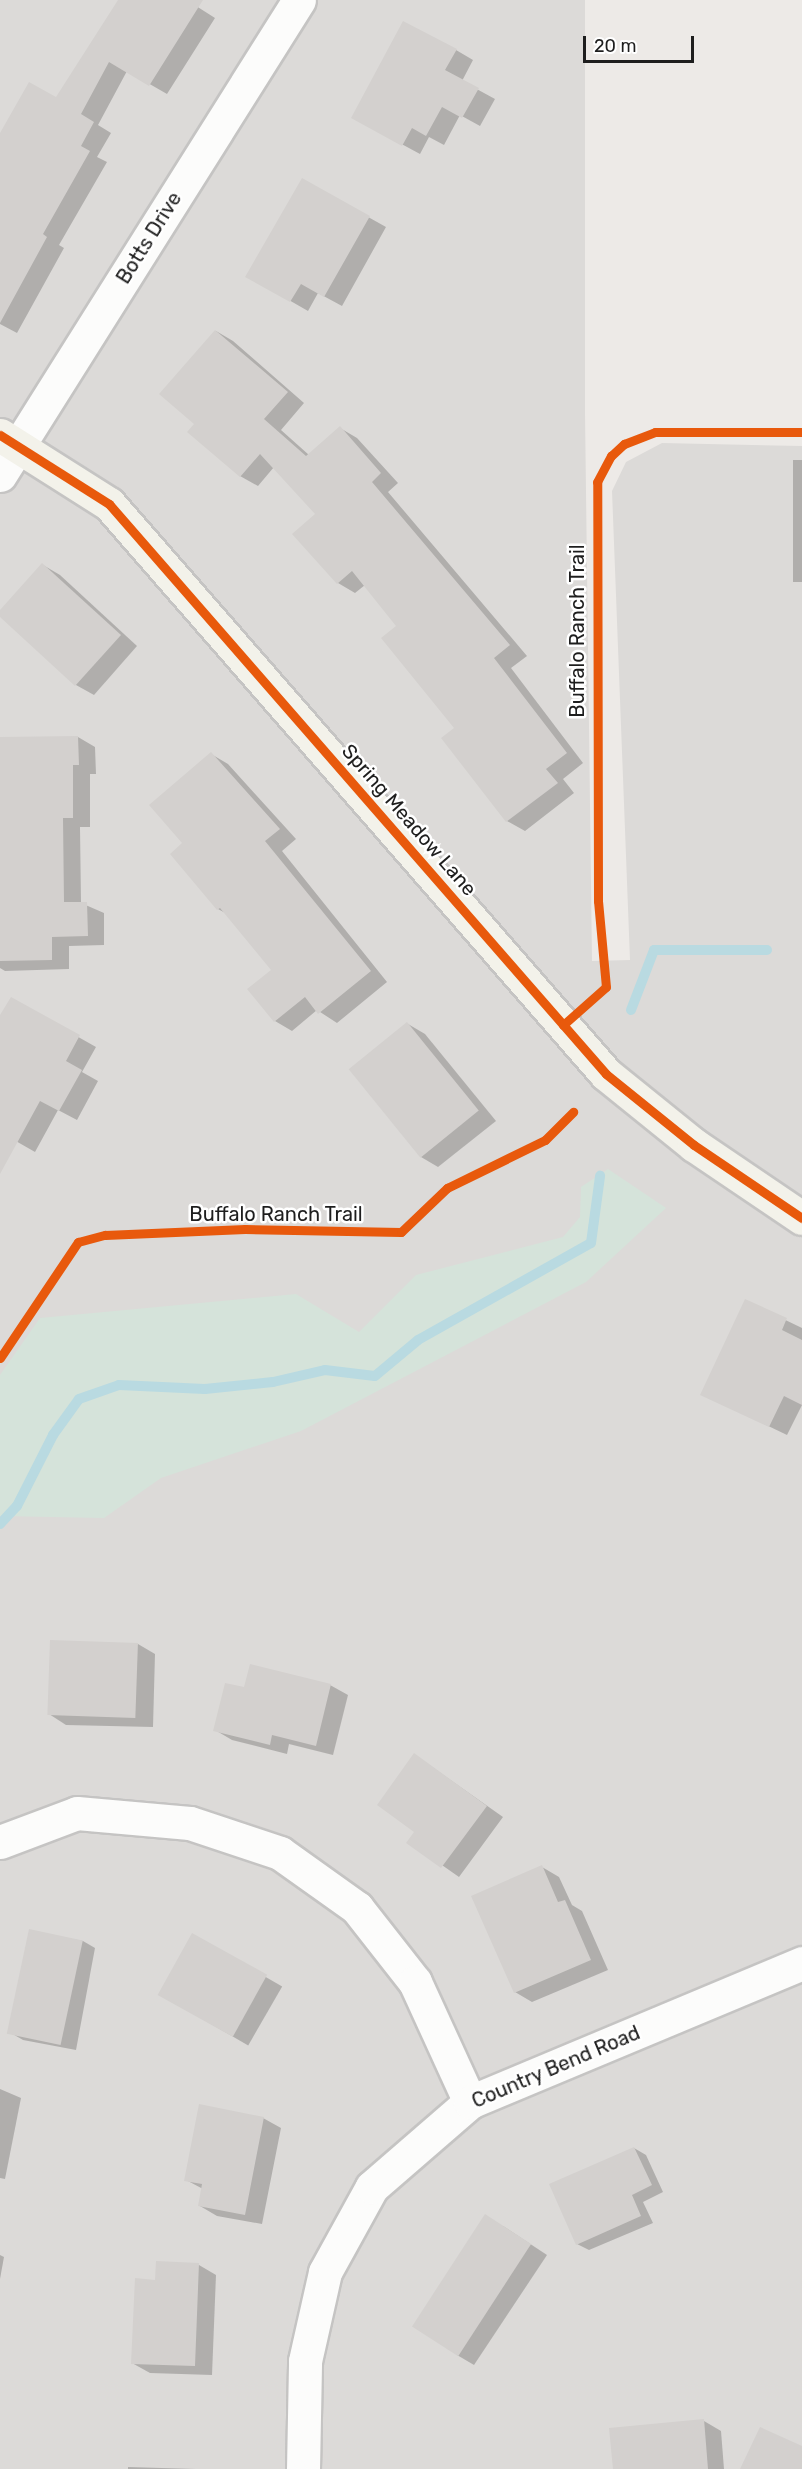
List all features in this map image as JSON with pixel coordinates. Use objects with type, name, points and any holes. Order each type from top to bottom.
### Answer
[{"type":"street","name":"Botts Drive","points":[[0,475],[9,441],[299,0]]},
{"type":"street","name":"Spring Meadow Lane","points":[[9,441],[109,504],[606,1074],[694,1146],[802,1218]]},
{"type":"street","points":[[0,1842],[77,1813],[190,1823],[280,1853],[357,1908],[415,1982],[470,2102]]},
{"type":"street","name":"Country Bend Road","points":[[303,2469],[305,2361],[325,2272],[372,2187],[470,2102],[802,1963]]},
{"type":"shaded area","points":[[0,0],[585,0],[585,413],[592,961],[630,960],[612,491],[626,462],[662,443],[802,446],[802,2469],[0,2469]]},
{"type":"shaded area","points":[[608,1169],[666,1208],[586,1282],[301,1431],[161,1478],[104,1518],[0,1516],[0,1375],[40,1318],[296,1294],[359,1332],[416,1275],[563,1237],[580,1217],[581,1187]]},
{"type":"building","points":[[118,0],[203,0],[149,86],[109,62],[81,114],[94,122],[81,146],[90,151],[43,234],[47,237],[0,323],[0,133],[29,82],[56,97]]},
{"type":"building","points":[[403,21],[457,49],[445,70],[479,88],[462,118],[442,107],[426,136],[412,128],[402,146],[351,118]]},
{"type":"building","points":[[302,178],[370,216],[324,297],[301,284],[290,302],[245,277]]},
{"type":"building","points":[[215,330],[288,392],[264,419],[306,456],[340,426],[381,473],[372,482],[510,645],[494,658],[567,753],[546,769],[558,783],[506,822],[441,738],[454,728],[381,638],[396,626],[352,571],[337,584],[292,534],[315,514],[260,454],[240,477],[187,432],[194,424],[159,394]]},
{"type":"building","points":[[42,563],[121,635],[75,686],[0,617],[0,610]]},
{"type":"building","points":[[78,736],[79,765],[73,765],[73,818],[63,818],[64,902],[87,902],[88,936],[52,937],[52,960],[0,961],[0,737]]},
{"type":"building","points":[[211,752],[280,829],[265,841],[371,971],[318,1014],[305,997],[274,1022],[247,989],[271,970],[220,908],[217,910],[170,854],[182,843],[149,805]]},
{"type":"building","points":[[11,997],[80,1035],[66,1061],[82,1070],[59,1111],[40,1101],[0,1174],[0,1015]]},
{"type":"building","points":[[407,1022],[479,1111],[420,1158],[349,1069]]},
{"type":"building","points":[[745,1299],[787,1318],[782,1330],[802,1340],[802,1405],[784,1396],[769,1427],[700,1395]]},
{"type":"building","points":[[50,1640],[138,1643],[135,1718],[47,1715]]},
{"type":"building","points":[[250,1664],[331,1684],[316,1746],[272,1735],[270,1745],[213,1731],[225,1683],[244,1687]]},
{"type":"building","points":[[414,1753],[487,1806],[441,1868],[406,1843],[414,1832],[377,1805]]},
{"type":"building","points":[[542,1865],[558,1902],[565,1900],[591,1960],[514,1993],[471,1896]]},
{"type":"building","points":[[29,1929],[83,1940],[61,2045],[7,2034]]},
{"type":"building","points":[[192,1933],[267,1975],[233,2037],[158,1995]]},
{"type":"building","points":[[199,2104],[264,2117],[245,2215],[198,2206],[202,2184],[184,2181]]},
{"type":"building","points":[[634,2147],[652,2185],[632,2195],[641,2216],[576,2245],[549,2184]]},
{"type":"building","points":[[485,2214],[531,2244],[458,2356],[412,2326]]},
{"type":"building","points":[[156,2261],[199,2263],[195,2366],[131,2364],[135,2278],[155,2280]]},
{"type":"building","points":[[704,2419],[708,2469],[613,2469],[609,2428]]},
{"type":"building","points":[[760,2427],[802,2446],[802,2469],[740,2469]]},
{"type":"waterway","points":[[631,1010],[654,950],[767,950]]},
{"type":"waterway","points":[[0,1524],[17,1506],[53,1435],[79,1399],[119,1385],[205,1389],[273,1382],[325,1370],[375,1376],[418,1340],[591,1243],[600,1176]]},
{"type":"cycle path","name":"Buffalo Ranch Trail","points":[[563,1025],[606,987],[598,901],[597,482],[611,456],[624,444],[655,432],[802,432]]},
{"type":"cycle path","points":[[0,435],[109,504],[606,1074],[694,1145],[802,1218]]},
{"type":"cycle path","name":"Buffalo Ranch Trail","points":[[0,1358],[78,1242],[105,1235],[245,1229],[401,1232],[447,1188],[545,1140],[573,1112]]}]
